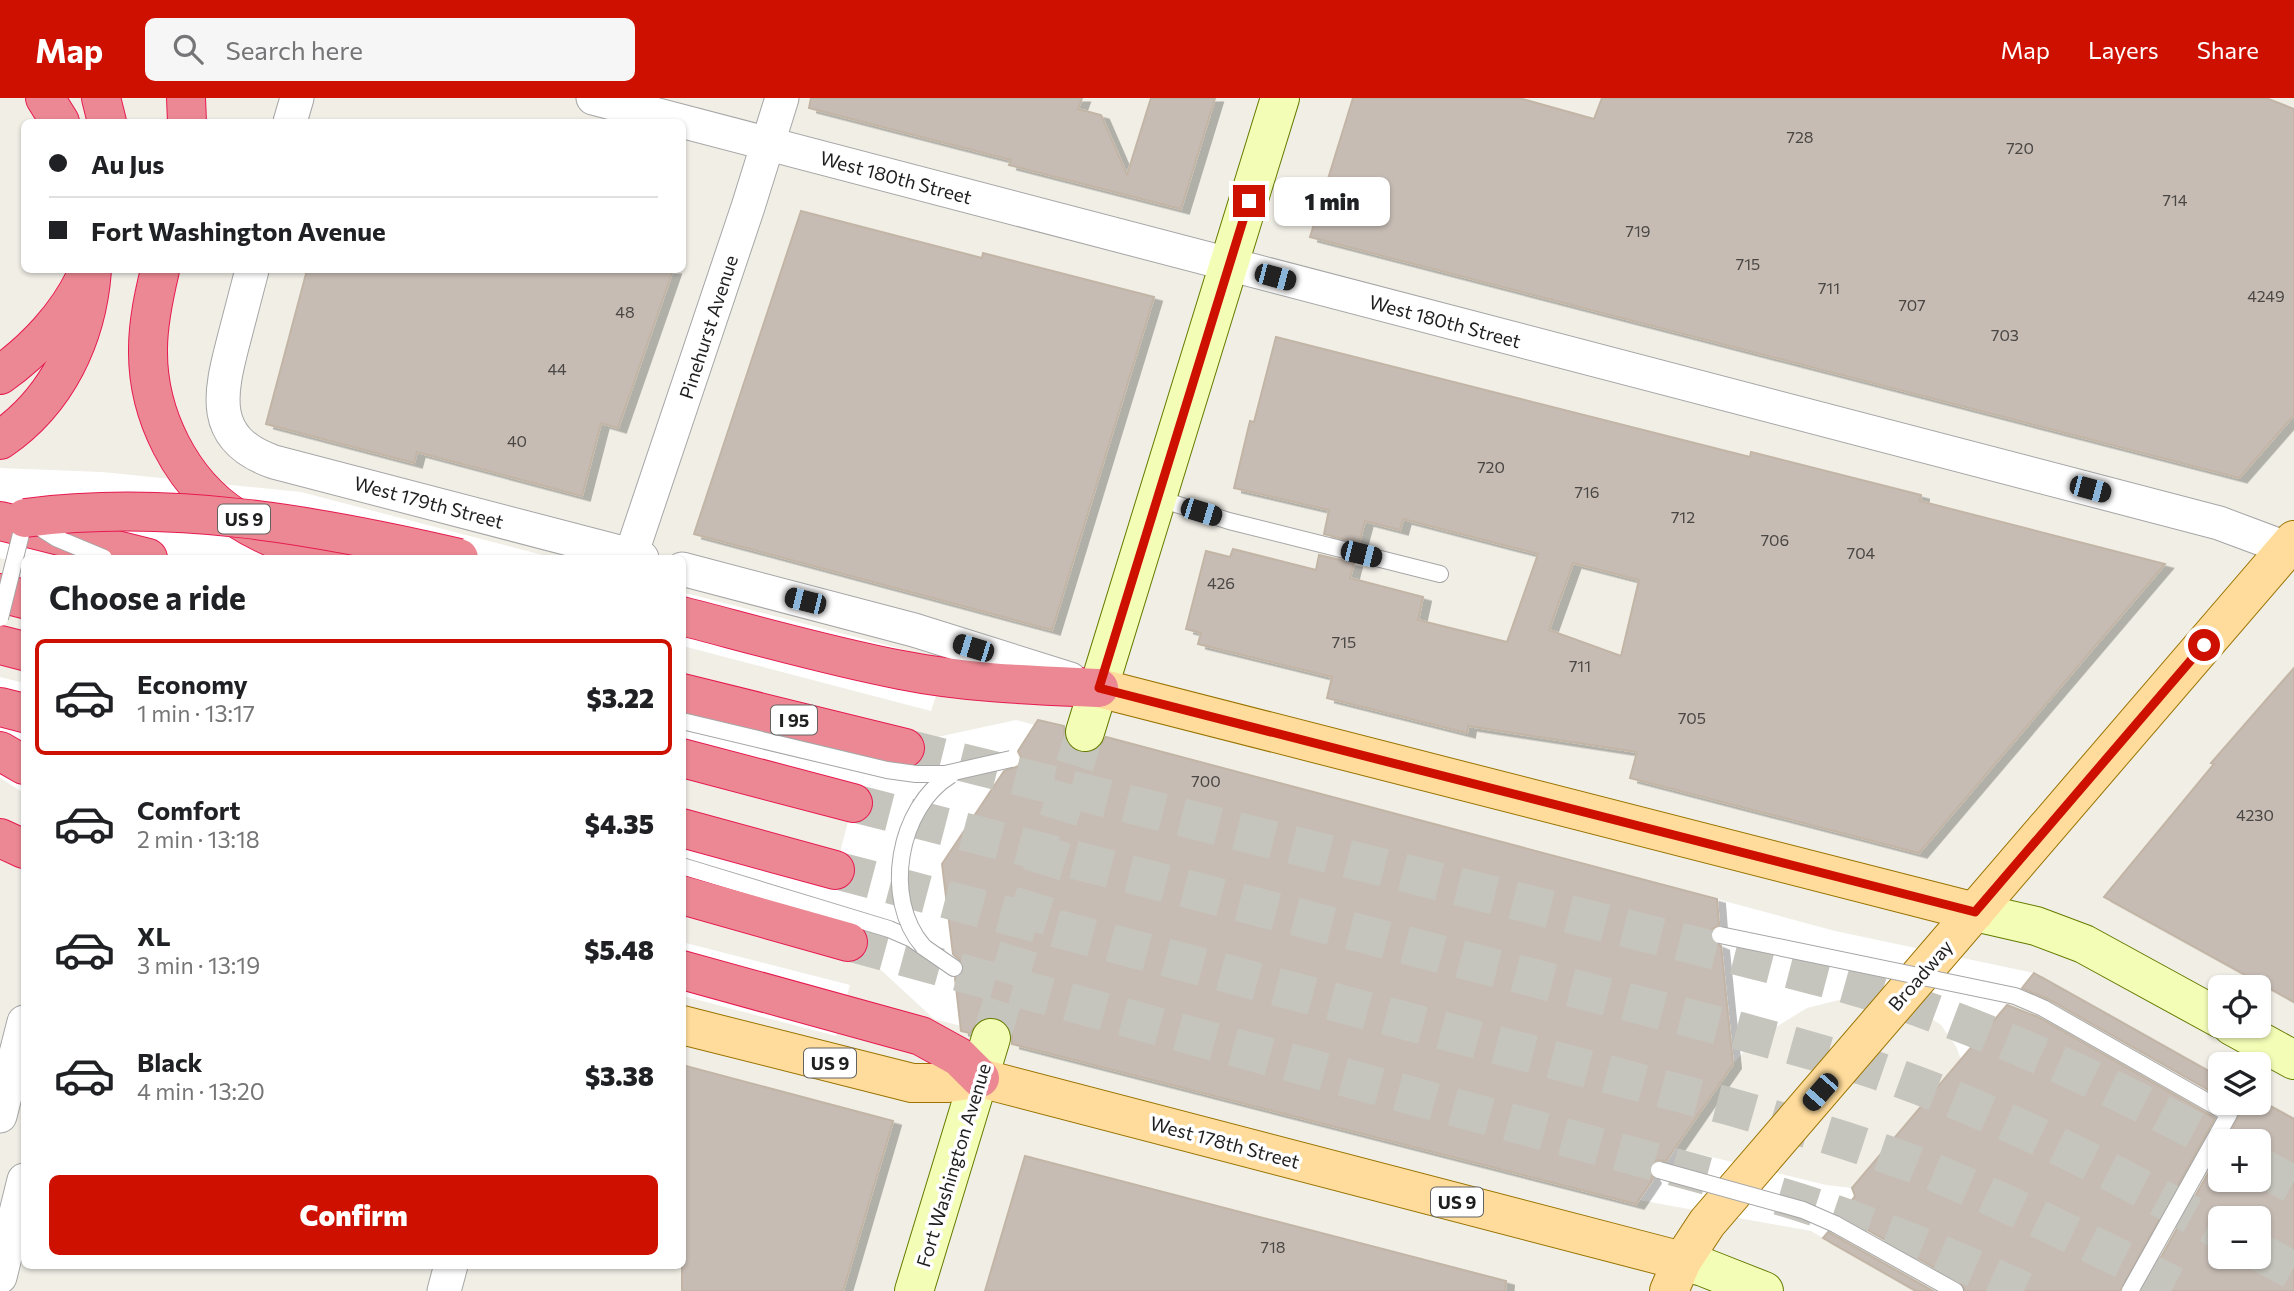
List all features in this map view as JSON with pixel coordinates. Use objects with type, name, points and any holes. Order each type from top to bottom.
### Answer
[{"type":"highway","points":[[45,98],[59,119]]},
{"type":"highway","points":[[101,98],[106,119]]},
{"type":"highway","points":[[186,98],[187,119]]},
{"type":"highway","points":[[0,375],[23,359],[48,332],[89,273]]},
{"type":"highway","points":[[0,440],[37,409],[61,377],[84,324],[91,273]]},
{"type":"highway","points":[[159,273],[149,333],[149,367],[158,415],[177,456],[201,488],[234,517],[278,540],[320,555]]},
{"type":"highway","name":"US 9","points":[[8,520],[129,510],[192,513],[311,528],[444,555]]},
{"type":"highway","points":[[8,520],[137,555]]},
{"type":"highway","points":[[0,593],[21,598]]},
{"type":"highway","points":[[686,617],[836,656],[943,677],[1099,688]]},
{"type":"highway","points":[[0,645],[21,651]]},
{"type":"highway","name":"I 95","points":[[686,693],[905,748]]},
{"type":"highway","points":[[0,707],[21,712]]},
{"type":"highway","points":[[0,751],[21,763]]},
{"type":"highway","points":[[686,759],[853,803]]},
{"type":"highway","points":[[0,783],[21,786]]},
{"type":"highway","points":[[686,829],[835,870]]},
{"type":"highway","points":[[0,838],[21,848]]},
{"type":"highway","points":[[0,861],[21,863]]},
{"type":"highway","points":[[686,896],[848,942],[686,908]]},
{"type":"highway","name":"US 9","points":[[686,971],[842,1012],[920,1036],[946,1049],[980,1078]]},
{"type":"main road","points":[[1085,732],[1280,98]]},
{"type":"main road","name":"Broadway","points":[[1675,1276],[1707,1223],[2292,546]]},
{"type":"main road","points":[[1099,688],[2036,926],[2084,944],[2208,1012]]},
{"type":"main road","name":"West 178th Street","points":[[686,1026],[912,1083],[948,1083],[980,1078],[1675,1276],[1742,1281],[1763,1291]]},
{"type":"main road","name":"Fort Washington Avenue","points":[[914,1291],[991,1038]]},
{"type":"main road","points":[[2254,1038],[2294,1060]]},
{"type":"street","points":[[291,119],[296,98]]},
{"type":"street","name":"West 180th Street","points":[[593,98],[673,119]]},
{"type":"street","name":"Pinehurst Avenue","points":[[638,555],[782,98]]},
{"type":"street","name":"West 180th Street","points":[[686,122],[2218,523],[2292,546]]},
{"type":"street","name":"West 179th Street","points":[[251,273],[222,386],[223,407],[229,426],[250,450],[274,461],[629,555]]},
{"type":"street","points":[[686,570],[914,630],[1099,688]]},
{"type":"street","points":[[0,1116],[21,1034]]},
{"type":"street","points":[[0,1277],[21,1192]]},
{"type":"street","points":[[444,1291],[450,1269]]},
{"type":"lane","points":[[1157,498],[1229,521],[1440,574]]},
{"type":"lane","points":[[0,618],[8,520],[97,555]]},
{"type":"lane","points":[[0,722],[21,724]]},
{"type":"lane","points":[[686,722],[887,770],[932,775],[1011,760]]},
{"type":"lane","points":[[923,946],[910,927],[903,907],[900,879],[904,845],[915,815],[926,797],[941,782],[960,771]]},
{"type":"lane","points":[[686,867],[900,933],[954,968]]},
{"type":"lane","points":[[1720,935],[2015,996],[2043,1008],[2229,1114],[2130,1291]]},
{"type":"lane","points":[[1660,1170],[1823,1218],[1955,1291]]},
{"type":"pier","points":[[0,468],[102,472],[301,492],[542,555],[21,555],[21,563],[0,558]]},
{"type":"pier","points":[[686,593],[948,661],[931,711],[686,647]]},
{"type":"pier","points":[[0,677],[21,682],[21,791],[0,778]]},
{"type":"pier","points":[[686,700],[891,747],[1016,720],[1035,725],[942,864],[961,1026],[934,1019],[842,934],[686,889],[686,845],[836,868],[853,802],[686,745]]},
{"type":"pier","points":[[1717,899],[1835,931],[2034,973],[1961,1060],[1956,1046],[1941,1025],[1916,1008],[1876,998],[1859,998],[1807,1008],[1753,1041],[1733,1064]]},
{"type":"pier","points":[[686,943],[850,985],[836,1036],[686,997]]},
{"type":"pier","points":[[1675,1148],[1826,1185],[1852,1188],[1855,1196],[1823,1238],[1811,1231],[1639,1200]]},
{"type":"building","points":[[811,98],[1082,98],[1078,109],[1101,115],[1127,175],[1151,98],[1215,98],[1181,209],[1009,165],[1011,160],[809,108]]},
{"type":"building","points":[[1353,98],[1519,98],[1594,119],[1602,98],[2266,98],[2294,109],[2294,415],[2239,478],[1310,237]]},
{"type":"building","points":[[801,211],[982,258],[983,253],[1154,297],[1052,630],[694,534]]},
{"type":"building","points":[[306,273],[672,273],[618,428],[601,423],[582,496],[417,452],[414,463],[266,424]]},
{"type":"building","points":[[1276,337],[1750,457],[1751,452],[1921,495],[1920,501],[2165,564],[1919,853],[1630,778],[1637,752],[1468,726],[1467,733],[1327,698],[1332,677],[1198,644],[1201,633],[1186,629],[1206,551],[1230,557],[1233,549],[1316,570],[1319,555],[1354,563],[1350,578],[1423,597],[1418,620],[1507,642],[1538,554],[1403,519],[1400,530],[1365,521],[1359,543],[1324,534],[1329,510],[1234,488],[1250,421],[1254,422]],"holes":[[[1573,563],[1639,580],[1621,656],[1549,630]]]},
{"type":"building","points":[[2294,668],[2294,1002],[2271,989],[2271,975],[2245,975],[2104,897],[2214,764],[2211,763]]},
{"type":"building","points":[[1038,720],[1064,726],[1064,738],[1069,746],[1079,753],[1089,753],[1099,748],[1106,737],[1717,899],[1719,925],[1712,929],[1710,938],[1721,946],[1733,1064],[1666,1161],[1657,1160],[1651,1163],[1649,1172],[1653,1179],[1636,1204],[1012,1044],[1012,1034],[1007,1024],[997,1017],[985,1017],[977,1022],[970,1033],[961,1031],[955,978],[962,974],[964,968],[963,963],[953,954],[942,864],[1004,771],[1019,766],[1021,757],[1018,751]]},
{"type":"building","points":[[2034,973],[2208,1071],[2208,1090],[2048,999],[2022,988]]},
{"type":"building","points":[[2007,1005],[2038,1017],[2215,1118],[2120,1291],[1965,1291],[1960,1282],[1841,1215],[1855,1196],[1852,1188]]},
{"type":"building","points":[[686,1066],[893,1121],[843,1291],[682,1291],[682,1269],[686,1269]]},
{"type":"building","points":[[2271,1107],[2294,1119],[2294,1291],[2142,1291],[2208,1173],[2208,1192],[2271,1192],[2271,1129],[2232,1129],[2239,1115],[2271,1115]]},
{"type":"building","points":[[1025,1156],[1506,1281],[1505,1291],[985,1291]]},
{"type":"building","points":[[1828,1232],[1933,1291],[1916,1291],[1823,1238]]},
{"type":"tunnel","points":[[991,1038],[1085,732]]},
{"type":"tunnel","points":[[905,748],[1753,960],[1874,993],[1976,1029],[2059,1064],[2208,1138]]},
{"type":"tunnel","points":[[853,803],[1740,1031],[1861,1066],[1923,1087],[2010,1124],[2095,1164],[2208,1224]]},
{"type":"tunnel","points":[[835,870],[1728,1106],[1846,1141],[1916,1165],[1984,1194],[2185,1291]]},
{"type":"tunnel","points":[[848,942],[1707,1176]]},
{"type":"tunnel","points":[[2271,1173],[2294,1185]]},
{"type":"tunnel","points":[[1779,1196],[1903,1239],[2024,1291]]},
{"type":"tunnel","points":[[2271,1259],[2294,1271]]},
{"type":"route","points":[[1249,201],[1099,688],[1975,912],[2204,645]]}]
